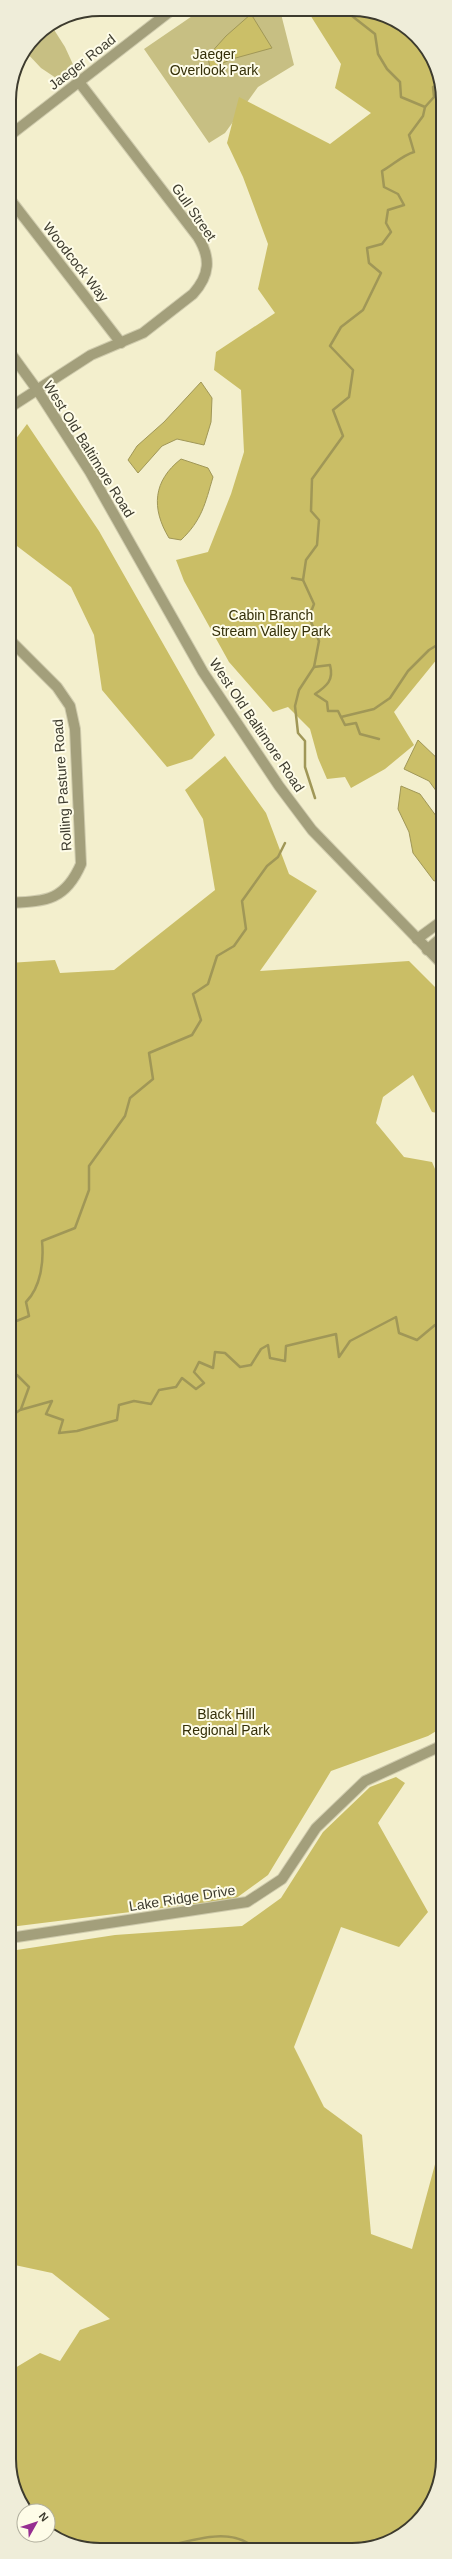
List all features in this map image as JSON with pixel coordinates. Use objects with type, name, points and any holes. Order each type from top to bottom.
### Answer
[{"type":"street","name":"Jaeger Road","points":[[16,131],[165,16]]},
{"type":"street","name":"Gull Street","points":[[16,404],[38,391],[91,355],[143,333],[193,294],[205,278],[208,260],[198,237],[79,82]]},
{"type":"street","name":"Woodcock Way","points":[[16,207],[121,343]]},
{"type":"street","name":"West Old Baltimore Road","points":[[16,361],[38,391],[90,472],[204,672],[252,748],[312,830],[436,959]]},
{"type":"street","name":"Rolling Pasture Road","points":[[16,646],[57,687],[70,706],[75,729],[81,864],[75,879],[57,896],[43,901],[16,903]]},
{"type":"street","points":[[417,939],[436,925]]},
{"type":"street","points":[[427,950],[436,942]]},
{"type":"street","name":"Lake Ridge Drive","points":[[16,1937],[247,1902],[282,1879],[316,1828],[365,1781],[436,1748]]},
{"type":"green space","name":"Jaeger Overlook Park","points":[[192,16],[282,16],[294,65],[258,87],[225,133],[209,143],[144,49]]},
{"type":"green space","name":"Cabin Branch Stream Valley Park","points":[[311,16],[357,16],[379,20],[399,30],[419,49],[430,68],[436,100],[436,660],[394,712],[414,745],[385,769],[351,788],[345,777],[327,779],[318,758],[310,729],[288,707],[273,712],[229,662],[184,581],[176,560],[208,552],[231,494],[244,452],[241,390],[214,370],[216,352],[275,313],[258,289],[268,244],[243,177],[227,143],[239,97],[330,144],[371,113],[335,88],[341,64]]},
{"type":"green space","points":[[54,29],[65,47],[76,71],[62,82],[41,68],[29,55]]},
{"type":"green space","points":[[27,424],[99,531],[215,735],[192,759],[167,767],[102,690],[94,635],[71,587],[16,545],[16,439]]},
{"type":"green space","name":"Black Hill Regional Park","points":[[225,756],[266,813],[289,874],[317,891],[260,971],[409,961],[436,988],[436,1113],[432,1112],[413,1075],[383,1097],[376,1123],[404,1157],[432,1162],[436,1172],[436,1731],[428,1736],[331,1771],[268,1875],[235,1899],[16,1926],[16,963],[55,960],[60,973],[114,970],[215,890],[203,819],[185,790]]},
{"type":"green space","points":[[396,1777],[405,1783],[378,1823],[428,1912],[399,1947],[341,1927],[294,2047],[324,2107],[362,2135],[371,2234],[412,2249],[436,2161],[436,2459],[432,2486],[422,2506],[403,2526],[379,2539],[363,2542],[100,2543],[73,2539],[56,2530],[56,2503],[28,2503],[20,2486],[16,2459],[16,2367],[40,2353],[60,2361],[80,2330],[110,2319],[52,2273],[16,2265],[16,1950],[115,1935],[242,1926],[281,1898],[323,1832],[370,1787]]},
{"type":"shaded area","points":[[249,16],[252,16],[272,48],[232,59],[210,69],[208,56],[226,36]]},
{"type":"shaded area","points":[[201,382],[212,398],[211,422],[204,445],[177,439],[162,446],[138,473],[128,460],[137,446],[164,422]]},
{"type":"shaded area","points":[[181,459],[208,468],[213,477],[202,511],[194,526],[181,540],[169,538],[163,527],[159,516],[158,496],[160,486],[165,476]]},
{"type":"shaded area","points":[[418,740],[436,757],[436,791],[429,781],[404,769]]},
{"type":"shaded area","points":[[401,786],[420,794],[436,816],[436,880],[434,881],[413,853],[409,832],[398,809]]},
{"type":"waterway","points":[[315,798],[305,767],[305,741],[298,733],[295,706],[299,690],[314,667],[319,641],[309,617],[314,604],[303,580],[306,560],[317,545],[319,520],[311,511],[312,479],[343,436],[333,410],[349,397],[353,370],[330,346],[341,327],[363,310],[381,273],[369,263],[367,248],[382,244],[391,232],[386,223],[388,210],[404,205],[398,194],[384,187],[382,171],[406,155],[414,152],[409,135],[423,116],[425,107],[401,97],[400,82],[387,69],[378,54],[375,34],[352,16]]},
{"type":"waterway","points":[[425,107],[434,97],[433,87],[434,86]]},
{"type":"waterway","points":[[292,578],[303,580]]},
{"type":"waterway","points":[[341,717],[374,709],[390,698],[408,671],[429,650],[436,646]]},
{"type":"waterway","points":[[314,667],[330,665],[330,679],[326,685],[315,694],[327,702],[328,711],[338,711],[345,725],[356,723],[360,734],[379,739]]},
{"type":"waterway","points":[[16,1321],[29,1316],[26,1302],[31,1296],[38,1281],[42,1265],[42,1241],[75,1228],[89,1190],[89,1166],[125,1116],[130,1098],[153,1079],[149,1053],[192,1035],[201,1020],[193,994],[208,984],[217,956],[234,946],[246,929],[242,901],[267,866],[278,857],[285,843]]},
{"type":"waterway","points":[[16,1413],[20,1410],[52,1401],[46,1414],[63,1420],[59,1433],[77,1431],[117,1420],[119,1405],[134,1401],[151,1404],[159,1390],[176,1387],[182,1378],[196,1389],[204,1383],[194,1372],[199,1362],[213,1368],[215,1352],[225,1353],[240,1367],[251,1365],[261,1349],[268,1345],[270,1358],[285,1361],[286,1346],[336,1334],[339,1357],[350,1341],[396,1317],[399,1333],[417,1340],[436,1325]]},
{"type":"waterway","points":[[16,1375],[29,1387],[21,1409]]},
{"type":"waterway","points":[[180,2543],[215,2536],[237,2538],[248,2543]]}]
